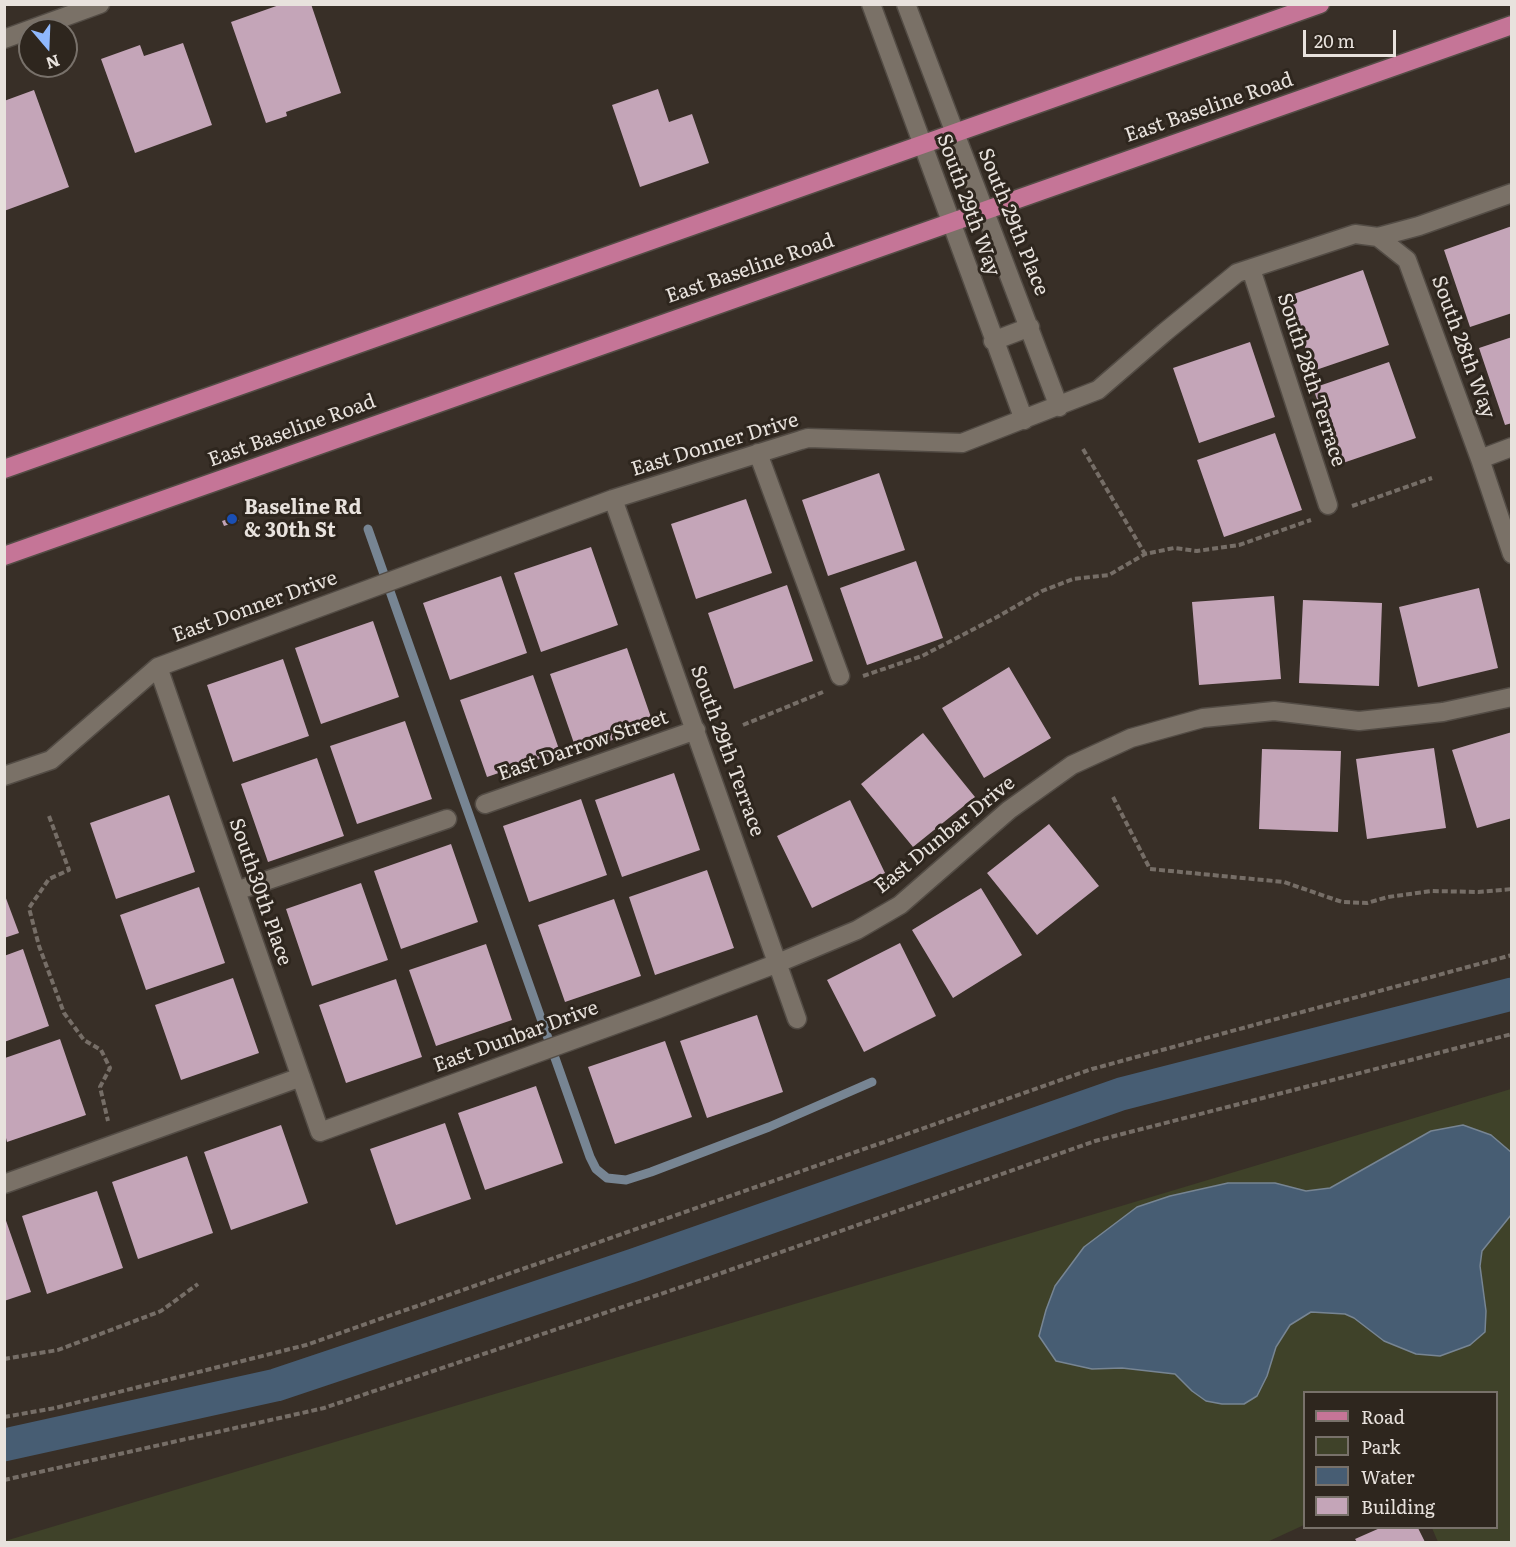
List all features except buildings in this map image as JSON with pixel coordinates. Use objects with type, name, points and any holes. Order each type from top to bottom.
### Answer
[{"type":"main road","points":[[4,469],[1320,4]]},
{"type":"main road","name":"East Baseline Road","points":[[4,556],[1512,25]]},
{"type":"street","points":[[4,39],[100,4]]},
{"type":"street","name":"South 29th Way","points":[[871,4],[993,341],[1024,420]]},
{"type":"street","name":"South 29th Way","points":[[906,4],[954,134]]},
{"type":"street","name":"South 29th Place","points":[[954,134],[1059,407]]},
{"type":"street","name":"East Donner Drive","points":[[6,771],[51,760],[158,667],[613,499],[808,438],[962,443],[1098,390],[1236,273],[1355,234],[1378,237],[1419,226],[1512,193]]},
{"type":"street","name":"South 28th Way","points":[[1378,237],[1407,260],[1480,459],[1512,554]]},
{"type":"street","name":"South 28th Terrace","points":[[1251,269],[1336,507]]},
{"type":"street","name":"South 29th Place","points":[[993,341],[1030,327]]},
{"type":"street","points":[[1480,459],[1512,447]]},
{"type":"street","points":[[758,453],[834,683]]},
{"type":"street","name":"South 29th Terrace","points":[[613,499],[797,1019]]},
{"type":"street","name":"South30th Place","points":[[158,667],[320,1132]]},
{"type":"street","name":"East Dunbar Drive","points":[[320,1132],[778,963],[857,930],[900,905],[1009,810],[1077,762],[1131,738],[1203,718],[1274,711],[1359,721],[1443,712],[1512,697]]},
{"type":"street","name":"East Darrow Street","points":[[485,804],[696,730]]},
{"type":"street","points":[[236,891],[447,819]]},
{"type":"street","points":[[4,1184],[301,1077]]},
{"type":"path","points":[[1083,449],[1145,554]]},
{"type":"path","points":[[1336,507],[1432,478]]},
{"type":"path","points":[[861,677],[922,656],[1042,591],[1073,579],[1109,575],[1145,554],[1174,548],[1197,551],[1239,545],[1315,518]]},
{"type":"path","points":[[743,725],[834,683]]},
{"type":"path","points":[[1113,797],[1150,868],[1284,882],[1342,902],[1367,903],[1388,897],[1431,891],[1478,892],[1512,889]]},
{"type":"path","points":[[49,816],[69,870],[49,879],[29,908],[39,946],[64,1013],[84,1040],[101,1050],[110,1068],[100,1086],[108,1122]]},
{"type":"path","points":[[4,1416],[55,1408],[306,1345],[1092,1069],[1324,1004],[1512,955]]},
{"type":"path","points":[[4,1479],[324,1408],[696,1282],[1095,1141],[1512,1034]]},
{"type":"path","points":[[4,1359],[58,1350],[162,1311],[198,1284]]},
{"type":"green space","points":[[1511,1089],[1511,1542],[1438,1542],[1432,1529],[1498,1529],[1498,1391],[1303,1391],[1303,1525],[1267,1542],[5,1541]]},
{"type":"water","points":[[1463,1125],[1491,1135],[1512,1153],[1511,1215],[1482,1251],[1480,1266],[1486,1311],[1485,1332],[1470,1345],[1440,1356],[1416,1354],[1384,1341],[1354,1318],[1345,1314],[1311,1312],[1290,1325],[1276,1347],[1267,1376],[1257,1396],[1244,1404],[1222,1404],[1206,1401],[1175,1374],[1122,1368],[1092,1369],[1056,1361],[1039,1336],[1055,1286],[1084,1247],[1137,1207],[1170,1196],[1228,1183],[1275,1183],[1306,1191],[1330,1188],[1431,1131]]},
{"type":"waterway","points":[[368,529],[596,1169],[607,1178],[626,1180],[769,1127],[872,1082]]},
{"type":"waterway","points":[[4,1445],[276,1385],[634,1265],[1121,1094],[1512,994]]},
{"type":"place","name":"Baseline Rd & 30th St","points":[[232,519]]}]
